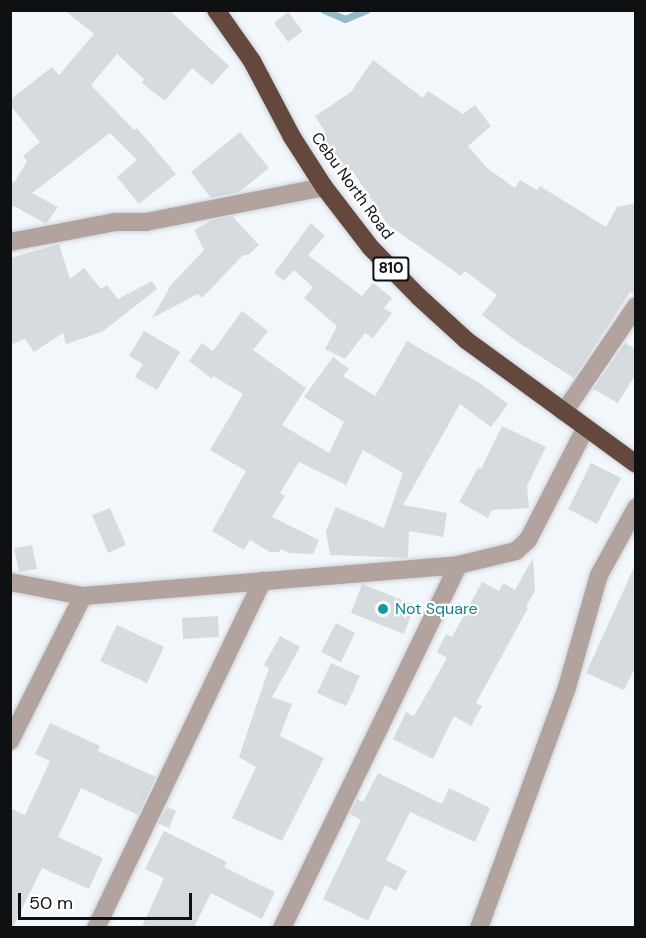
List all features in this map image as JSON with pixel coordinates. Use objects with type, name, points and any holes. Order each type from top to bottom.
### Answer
[{"type":"highway","name":"Cebu North Road","points":[[216,10],[252,62],[292,137],[324,187],[371,248],[419,297],[466,340],[636,464]]},
{"type":"street","points":[[10,242],[117,222],[146,222],[324,187]]},
{"type":"street","points":[[564,412],[636,306]]},
{"type":"street","points":[[10,582],[83,596],[458,565],[516,551],[528,540],[585,429]]},
{"type":"street","points":[[479,927],[567,687],[599,575],[636,508]]},
{"type":"street","points":[[282,927],[458,565]]},
{"type":"street","points":[[96,927],[262,581]]},
{"type":"street","points":[[10,741],[83,596]]},
{"type":"building","points":[[64,10],[169,10],[229,66],[212,85],[192,68],[165,101],[142,83],[144,79],[117,54],[91,85],[134,130],[137,128],[176,174],[139,204],[117,177],[137,160],[110,133],[32,193],[58,207],[46,224],[14,206],[10,209],[10,181],[14,183],[27,161],[23,156],[40,142],[10,105],[10,100],[52,67],[59,75],[94,34]]},
{"type":"building","points":[[288,12],[303,31],[288,42],[274,23]]},
{"type":"building","points":[[373,60],[423,98],[428,91],[463,114],[475,105],[491,126],[468,146],[487,168],[515,188],[520,180],[537,190],[540,186],[606,227],[617,207],[636,203],[636,295],[630,292],[574,378],[519,343],[482,315],[497,295],[465,271],[461,276],[388,225],[352,170],[346,174],[318,136],[325,132],[315,116],[351,92]]},
{"type":"building","points":[[240,132],[269,168],[239,192],[211,198],[191,172]]},
{"type":"building","points":[[232,216],[259,245],[248,255],[243,255],[202,298],[198,294],[152,318],[171,285],[204,250],[194,230],[212,220]]},
{"type":"building","points":[[311,223],[325,236],[308,255],[362,296],[373,283],[392,298],[384,308],[392,313],[373,338],[365,333],[345,359],[325,349],[337,326],[304,298],[313,287],[294,270],[284,281],[274,273]]},
{"type":"building","points":[[59,244],[70,279],[84,268],[101,289],[107,285],[118,299],[152,281],[157,289],[102,332],[66,344],[63,333],[34,352],[25,339],[10,345],[10,258]]},
{"type":"building","points":[[242,311],[268,331],[253,350],[306,388],[282,425],[329,453],[344,422],[304,397],[333,357],[349,369],[343,376],[375,396],[407,341],[481,384],[508,404],[491,427],[460,404],[403,505],[447,513],[443,537],[409,531],[408,558],[330,555],[326,531],[336,507],[384,528],[403,473],[363,450],[346,485],[299,462],[280,493],[285,496],[272,517],[319,540],[313,554],[290,553],[281,549],[279,552],[270,552],[250,540],[244,550],[212,531],[246,471],[210,450],[243,394],[213,376],[212,379],[189,361],[202,343],[213,351]]},
{"type":"building","points":[[144,331],[180,352],[157,390],[135,377],[143,364],[129,356]]},
{"type":"building","points":[[625,343],[636,349],[636,374],[618,403],[593,389]]},
{"type":"building","points":[[502,426],[546,447],[527,486],[529,508],[492,510],[488,518],[459,502],[478,468],[481,469]]},
{"type":"building","points":[[591,463],[621,478],[597,524],[568,509]]},
{"type":"building","points":[[110,508],[126,545],[108,553],[92,515]]},
{"type":"building","points":[[32,545],[37,569],[19,572],[14,548]]},
{"type":"building","points":[[533,558],[535,591],[476,703],[482,706],[471,726],[454,716],[433,759],[393,739],[406,712],[414,716],[447,658],[437,652],[446,634],[452,637],[482,582],[499,591],[503,583],[515,590]]},
{"type":"building","points":[[636,563],[636,666],[624,690],[586,673]]},
{"type":"building","name":"Not Square","points":[[362,584],[415,605],[404,634],[351,613]]},
{"type":"building","points":[[218,616],[219,637],[183,639],[182,618]]},
{"type":"building","points":[[336,623],[355,633],[341,662],[321,652]]},
{"type":"building","points":[[117,625],[164,647],[147,683],[100,661]]},
{"type":"building","points":[[280,636],[300,647],[272,697],[292,704],[280,736],[324,758],[282,841],[232,818],[256,767],[239,757],[269,668],[264,665]]},
{"type":"building","points":[[331,663],[360,676],[346,706],[317,693]]},
{"type":"building","points":[[50,723],[100,746],[98,751],[156,777],[138,815],[81,788],[58,837],[103,858],[89,889],[42,868],[13,927],[10,927],[10,808],[25,815],[50,761],[35,754]]},
{"type":"building","points":[[378,773],[442,804],[449,788],[490,808],[475,842],[410,812],[386,860],[407,871],[396,891],[385,885],[368,921],[323,899],[361,820],[350,814],[357,799],[363,802]]},
{"type":"building","points":[[167,807],[176,811],[169,828],[158,823]]},
{"type":"building","points":[[164,831],[227,862],[224,867],[275,892],[262,919],[211,893],[194,927],[142,927],[164,878],[145,869]]},
{"type":"waterway","points":[[324,10],[345,19],[366,10]]},
{"type":"place","name":"Not Square","points":[[383,609]]}]
